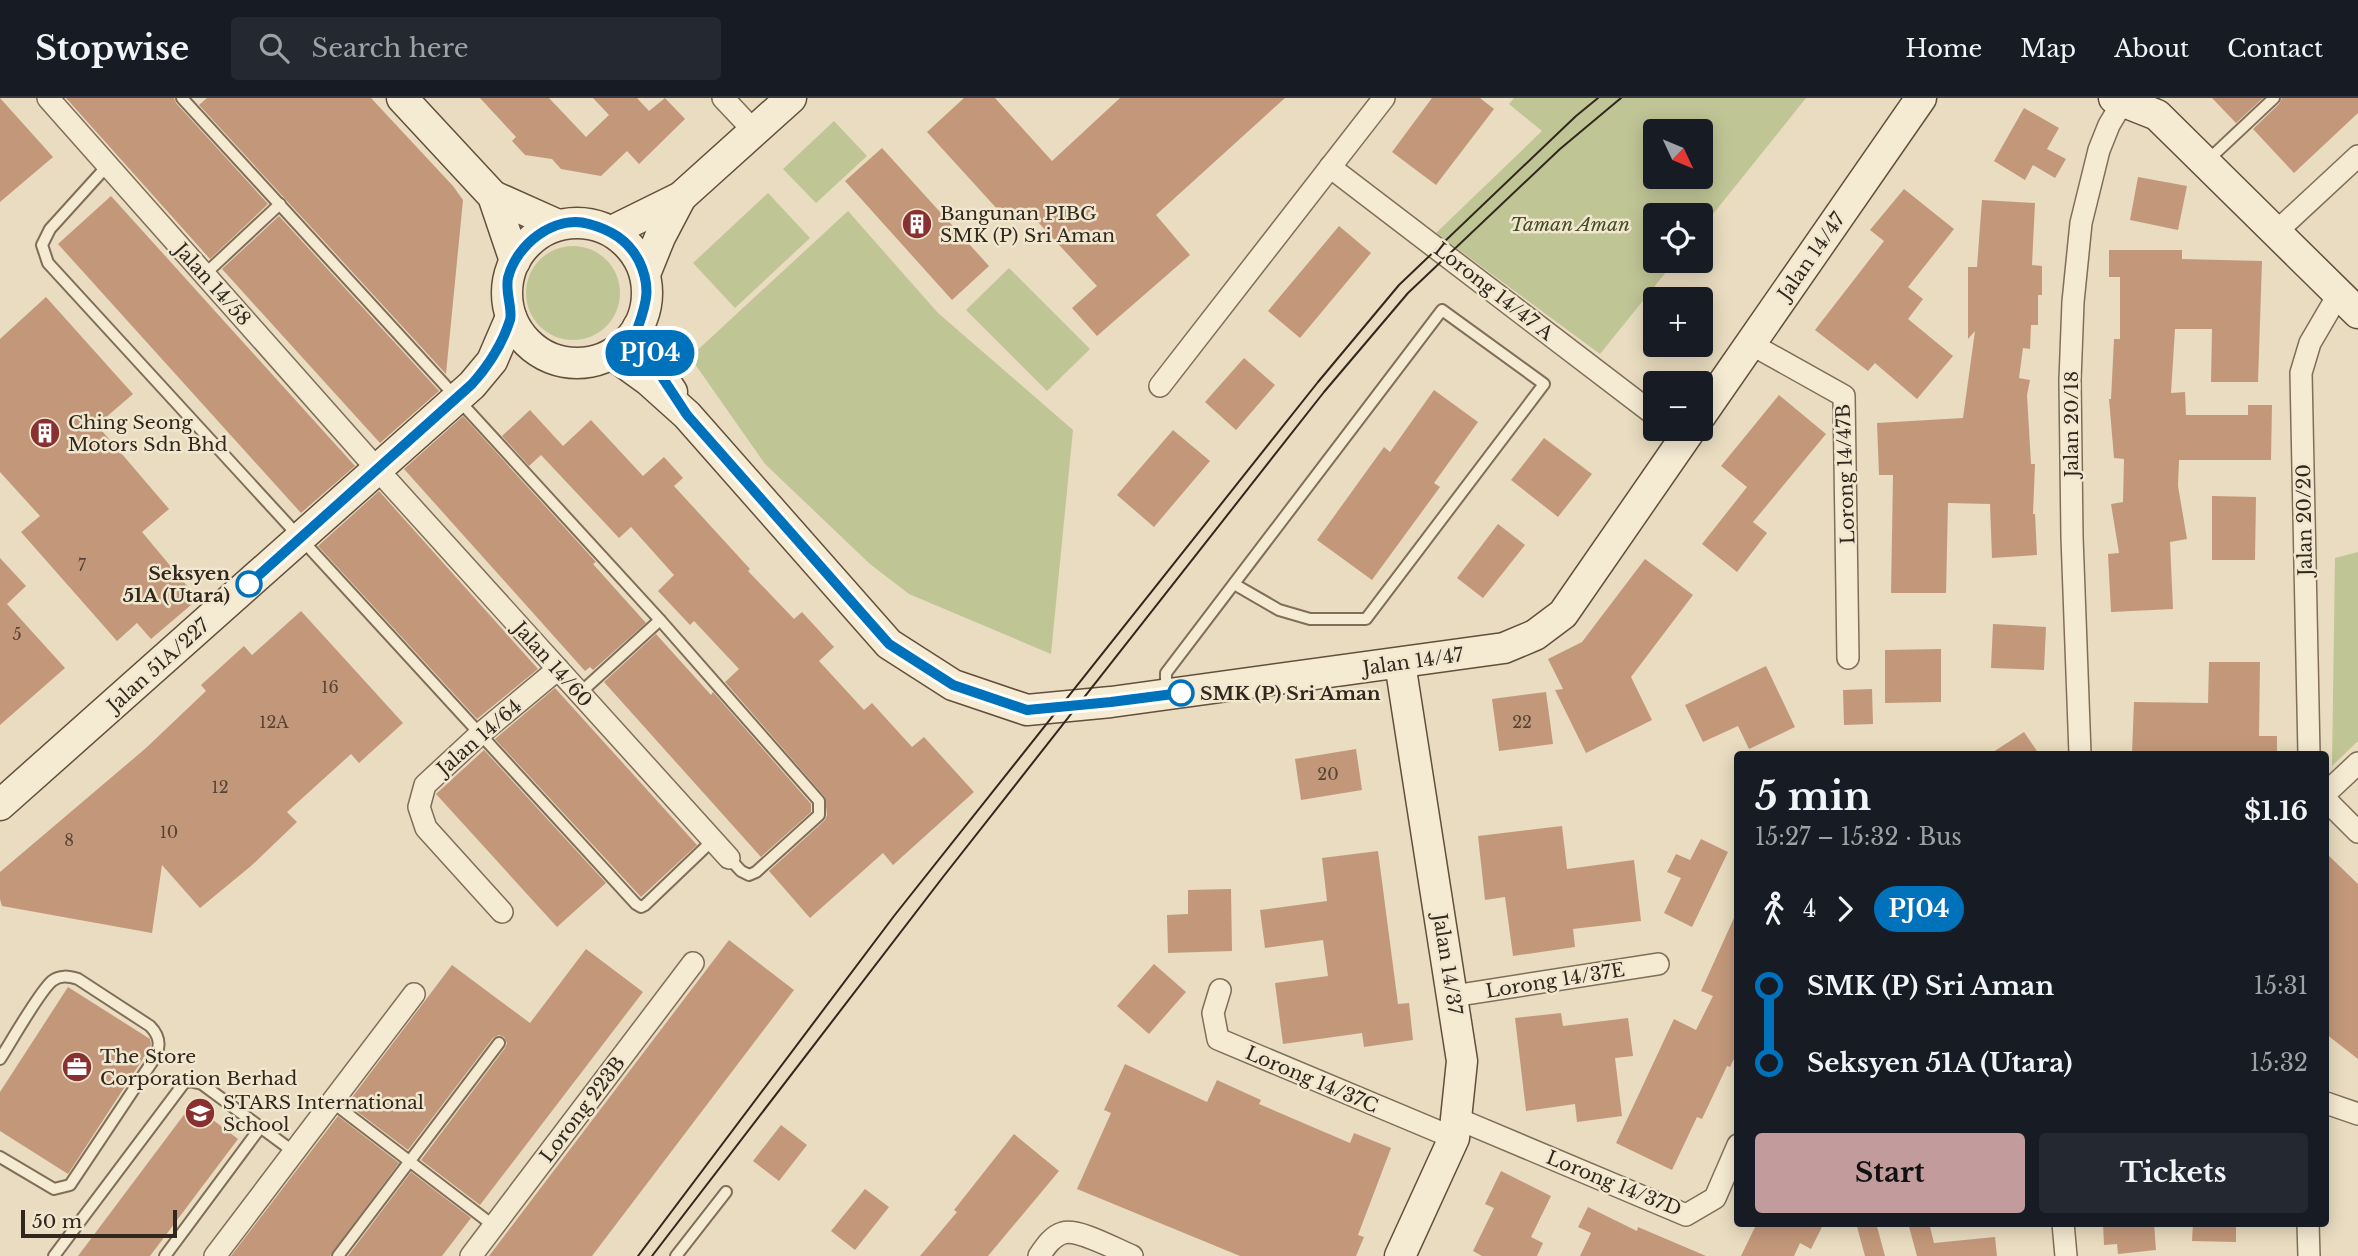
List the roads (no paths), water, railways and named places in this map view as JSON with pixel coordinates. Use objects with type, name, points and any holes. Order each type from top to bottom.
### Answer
[{"type":"street","name":"Jalan 14/58","points":[[48,98],[377,469]]},
{"type":"street","points":[[402,98],[493,196],[558,225]]},
{"type":"street","points":[[723,98],[755,132]]},
{"type":"street","points":[[612,231],[681,197],[791,98]]},
{"type":"street","points":[[1160,386],[1384,98]]},
{"type":"street","name":"Jalan 14/47","points":[[1713,394],[1751,344],[1921,98]]},
{"type":"street","points":[[2120,99],[2157,116],[2353,307]]},
{"type":"street","name":"Jalan 20/18","points":[[2080,751],[2072,537],[2070,380],[2073,302],[2081,223],[2099,150],[2120,99]]},
{"type":"street","points":[[2275,233],[2358,156]]},
{"type":"street","name":"Lorong 14/47 A","points":[[1331,167],[1643,406]]},
{"type":"street","points":[[493,196],[515,261]]},
{"type":"street","points":[[645,274],[681,197]]},
{"type":"street","points":[[585,222],[612,231],[633,249],[645,274],[647,301],[638,327],[627,342],[612,354],[594,361],[575,363],[556,360],[539,352],[522,337],[511,317],[507,298],[508,279],[515,261],[533,238],[558,225],[585,222]]},
{"type":"street","name":"Jalan 20/20","points":[[2309,751],[2301,373],[2309,343],[2353,307]]},
{"type":"street","name":"Jalan 51A/227","points":[[0,805],[465,391],[492,360],[511,317]]},
{"type":"street","name":"Jalan 14/47","points":[[638,327],[658,371],[687,415]]},
{"type":"street","name":"Lorong 14/47B","points":[[1751,344],[1844,396],[1848,659]]},
{"type":"street","name":"Jalan 51A/227","points":[[465,391],[539,352]]},
{"type":"street","name":"Jalan 14/47","points":[[612,354],[648,380],[687,415],[889,644],[953,685],[1027,710],[1166,695],[1504,648],[1549,626],[1563,614],[1678,441]]},
{"type":"street","name":"Jalan 14/60","points":[[377,469],[729,858]]},
{"type":"street","name":"Jalan 14/37","points":[[1400,663],[1462,1060],[1456,1128],[1400,1256]]},
{"type":"street","name":"Jalan 14/64","points":[[502,912],[426,828],[419,807],[425,785],[480,734],[558,669]]},
{"type":"street","points":[[2329,790],[2358,763]]},
{"type":"street","points":[[2329,803],[2358,832]]},
{"type":"street","name":"Lorong 223B","points":[[471,1256],[693,963]]},
{"type":"street","name":"Lorong 14/37E","points":[[1453,996],[1658,964]]},
{"type":"street","name":"Lorong 14/37C","points":[[1220,990],[1213,1013],[1218,1039],[1456,1128]]},
{"type":"street","points":[[215,1256],[414,995]]},
{"type":"street","points":[[2329,1105],[2358,1114]]},
{"type":"street","name":"Lorong 14/37D","points":[[1456,1128],[1686,1215],[1715,1198],[1734,1154]]},
{"type":"street","points":[[2063,1227],[2066,1256]]},
{"type":"street","points":[[2308,1227],[2309,1256]]},
{"type":"street","points":[[1039,1256],[1054,1238],[1069,1232],[1132,1256]]},
{"type":"lane","points":[[182,98],[280,204],[465,391],[819,801],[819,815],[755,872],[749,875],[741,871],[729,858]]},
{"type":"lane","points":[[2206,162],[2274,98]]},
{"type":"lane","points":[[108,165],[50,229],[42,245],[48,263],[641,907],[713,840]]},
{"type":"lane","points":[[205,274],[280,204]]},
{"type":"lane","points":[[1166,695],[1166,673],[1443,310],[1544,384],[1366,619],[1310,619],[1279,610],[1234,584]]},
{"type":"lane","points":[[580,693],[660,620]]},
{"type":"lane","points":[[0,1059],[47,986],[61,976],[78,979],[150,1026],[159,1040],[156,1056],[70,1185],[54,1189],[0,1157]]},
{"type":"lane","points":[[338,1256],[499,1043]]},
{"type":"lane","points":[[54,1256],[184,1083],[190,1081],[202,1084],[294,1152]]},
{"type":"lane","points":[[332,1102],[494,1226]]},
{"type":"lane","points":[[165,1256],[260,1128]]},
{"type":"lane","points":[[676,1256],[726,1192]]},
{"type":"tram line","points":[[638,1256],[894,916],[1318,382],[1399,285],[1598,98]]},
{"type":"tram line","points":[[652,1256],[943,877],[1324,392],[1408,293],[1560,149],[1621,98]]},
{"type":"place","name":"Bangunan PIBG SMK (P) Sri Aman","points":[[917,224]]},
{"type":"place","name":"Ching Seong Motors Sdn Bhd","points":[[45,433]]},
{"type":"place","name":"Seksyen 51A (Utara)","points":[[249,584]]},
{"type":"place","name":"SMK (P) Sri Aman","points":[[1181,693]]},
{"type":"place","name":"The Store Corporation Berhad","points":[[77,1067]]},
{"type":"place","name":"STARS International School","points":[[200,1113]]},
{"type":"park label","name":"Taman Aman","points":[[1570,224]]}]
